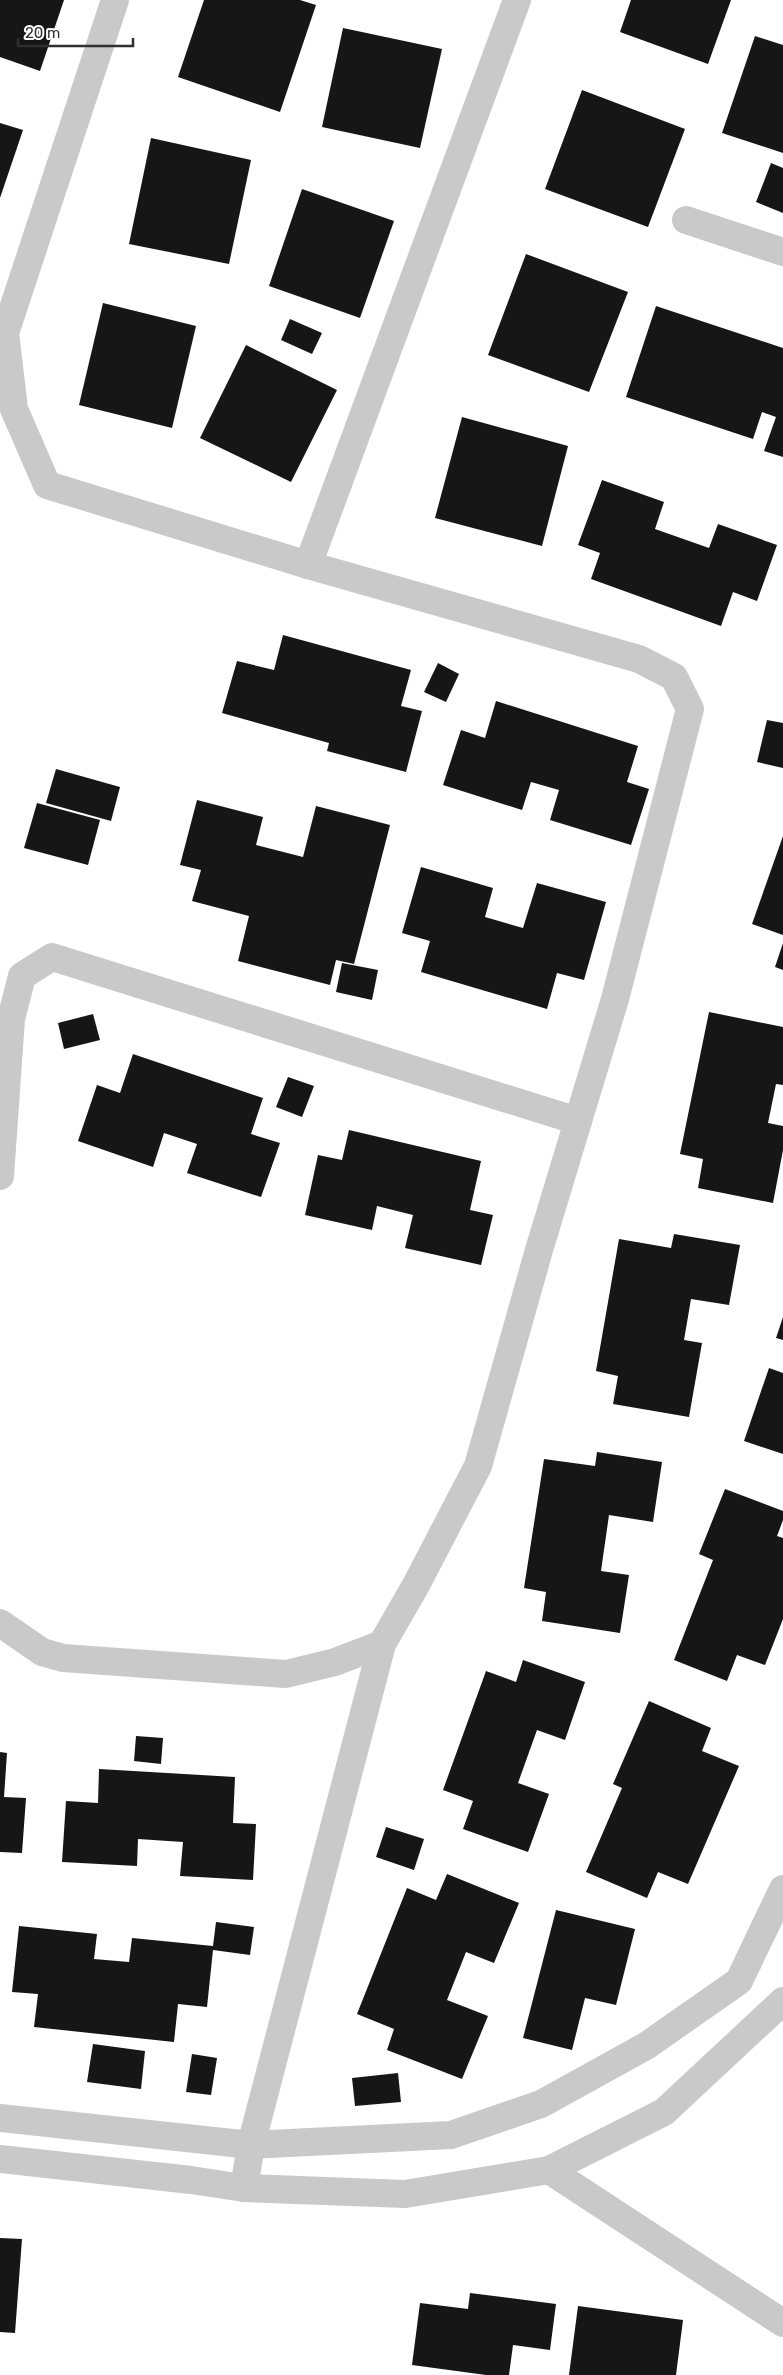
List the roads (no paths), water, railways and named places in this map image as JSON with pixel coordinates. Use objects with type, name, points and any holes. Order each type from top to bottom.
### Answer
[{"type":"street","points":[[115,0],[5,333],[14,409],[47,485],[308,565],[639,659],[674,677],[690,709],[615,999],[478,1466],[416,1585],[382,1644],[251,2145],[244,2188]]},
{"type":"street","points":[[308,565],[517,0]]},
{"type":"street","points":[[686,220],[783,252]]},
{"type":"street","points":[[0,1176],[11,1019],[22,976],[52,957],[578,1120]]},
{"type":"street","points":[[0,1623],[42,1652],[63,1658],[286,1674],[335,1662],[382,1644]]},
{"type":"street","points":[[0,2118],[251,2145],[451,2135],[541,2104],[646,2046],[739,1981],[783,1889]]},
{"type":"street","points":[[0,2160],[182,2178],[244,2188],[405,2194],[549,2170],[664,2112],[783,2001]]},
{"type":"street","points":[[549,2170],[783,2323]]}]
